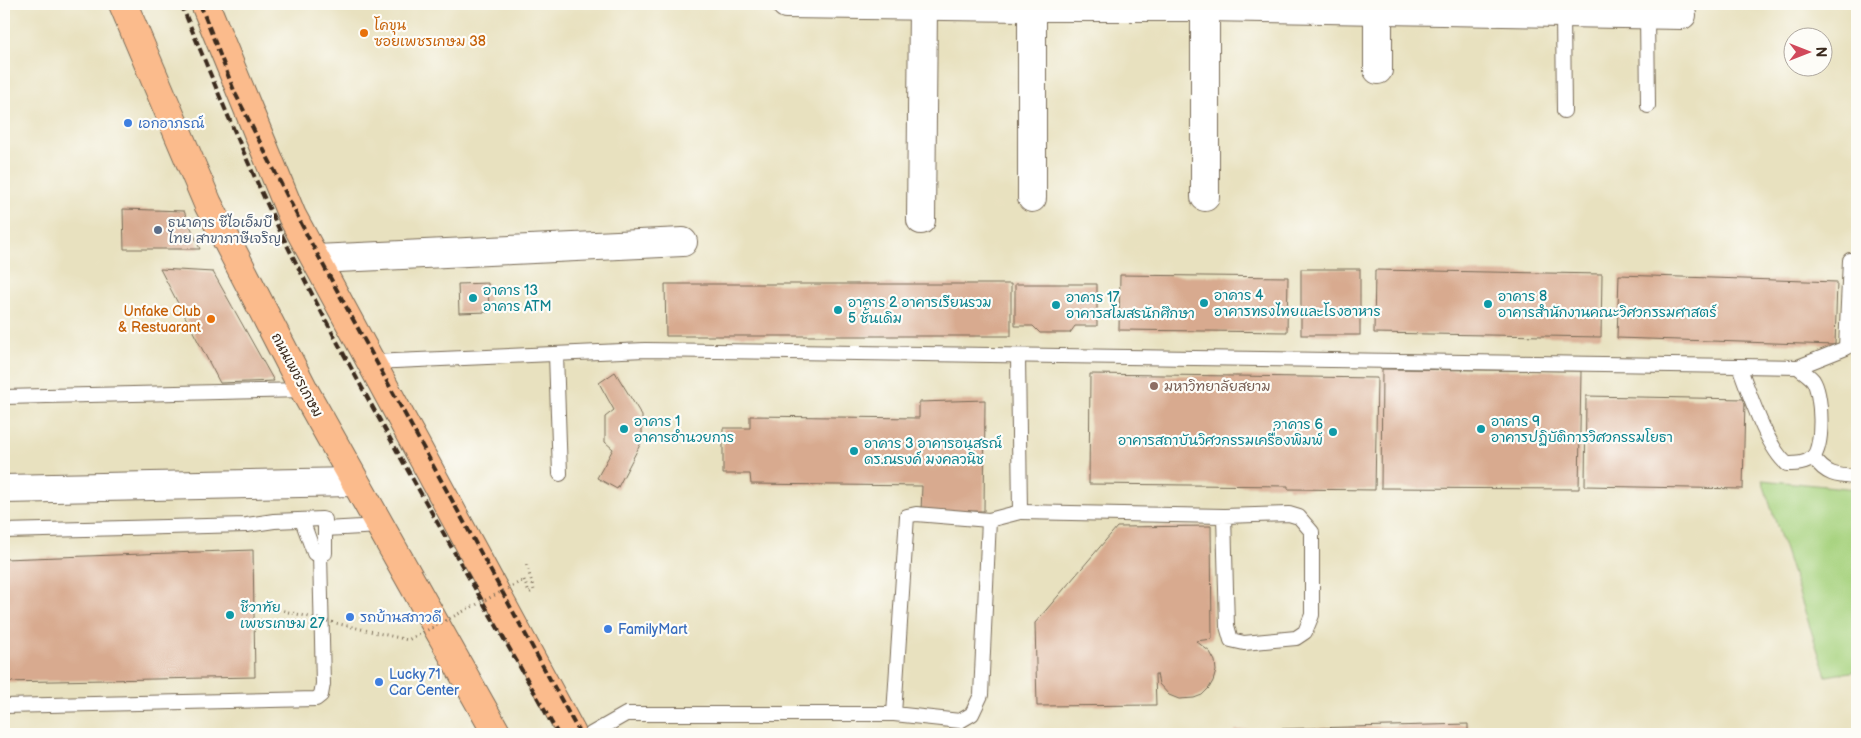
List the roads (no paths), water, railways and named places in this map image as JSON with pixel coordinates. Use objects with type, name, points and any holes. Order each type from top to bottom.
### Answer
[{"type":"main road","name":"ถนนเพชรเกษม","points":[[123,4],[208,204],[354,482],[497,734]]},
{"type":"main road","points":[[205,4],[292,216],[572,734]]},
{"type":"street","points":[[786,4],[998,5],[1032,7],[1132,6],[1682,15]]},
{"type":"street","points":[[921,220],[923,6]]},
{"type":"street","points":[[1032,7],[1032,198]]},
{"type":"street","points":[[1205,7],[1205,197]]},
{"type":"street","points":[[1378,10],[1378,70]]},
{"type":"street","points":[[316,259],[683,242]]},
{"type":"street","points":[[4,489],[354,482]]},
{"type":"lane","points":[[1563,13],[1564,111]]},
{"type":"lane","points":[[1647,14],[1648,106]]},
{"type":"lane","points":[[372,362],[645,350],[1798,367],[1846,348],[1850,260],[1857,260]]},
{"type":"lane","points":[[556,354],[560,474]]},
{"type":"lane","points":[[1018,356],[1020,512]]},
{"type":"lane","points":[[1738,366],[1769,439],[1780,458],[1787,464],[1800,464],[1813,457],[1818,444],[1820,402],[1813,380],[1798,367]]},
{"type":"lane","points":[[4,397],[304,390]]},
{"type":"lane","points":[[1813,457],[1820,466],[1833,475],[1857,477]]},
{"type":"lane","points":[[894,714],[907,516],[916,514],[989,520],[1020,512],[1224,516],[1289,514],[1299,517],[1312,532],[1312,615],[1305,632],[1296,638],[1244,643],[1231,640],[1227,626],[1224,516]]},
{"type":"lane","points":[[4,531],[247,525],[274,521],[302,520],[324,520],[325,553],[314,553],[302,520]]},
{"type":"lane","points":[[591,734],[626,714],[894,714],[960,721],[972,714],[981,695],[989,520]]},
{"type":"lane","points":[[325,529],[380,526]]},
{"type":"lane","points":[[4,706],[316,699],[320,695],[323,684],[320,554]]},
{"type":"railway","points":[[181,4],[249,163],[324,318],[389,437],[558,734]]},
{"type":"railway","points":[[200,4],[235,93],[309,239],[580,734]]},
{"type":"place","name":"โคขุน ซอยเพชรเกษม 38","points":[[364,33]]},
{"type":"place","name":"เอกอาภรณ์","points":[[128,123]]},
{"type":"place","name":"ธนาคาร ซีไอเอ็มบี ไทย สาขาภาษีเจริญ","points":[[158,230]]},
{"type":"place","name":"อาคาร 13 อาคาร ATM","points":[[473,298]]},
{"type":"place","name":"อาคาร 4 อาคารทรงไทยและโรงอาหาร","points":[[1204,303]]},
{"type":"place","name":"อาคาร 8 อาคารสำนักงานคณะวิศวกรรมศาสตร์","points":[[1488,304]]},
{"type":"place","name":"อาคาร 17 อาคารสโมสรนักศึกษา","points":[[1056,305]]},
{"type":"place","name":"อาคาร 2 อาคารเรียนรวม 5 ชั้นเดิม","points":[[838,310]]},
{"type":"place","name":"Unfake Club & Restuarant","points":[[211,319]]},
{"type":"place","name":"มหาวิทยาลัยสยาม","points":[[1154,386]]},
{"type":"place","name":"อาคาร 1 อาคารอำนวยการ","points":[[624,429]]},
{"type":"place","name":"อาคาร 9 อาคารปฏิบัติการวิศวกรรมโยธา","points":[[1481,429]]},
{"type":"place","name":"อาคาร 6 อาคารสถาบันวิศวกรรมเครื่องพิมพ์","points":[[1333,432]]},
{"type":"place","name":"อาคาร 3 อาคารอนุสรณ์ ดร.ณรงค์ มงคลวนิช","points":[[854,451]]},
{"type":"place","name":"ชีวาทัย เพชรเกษม 27","points":[[230,615]]},
{"type":"place","name":"รถบ้านสภาวดี","points":[[350,617]]},
{"type":"place","name":"FamilyMart","points":[[608,629]]},
{"type":"place","name":"Lucky 71 Car Center","points":[[379,682]]}]
